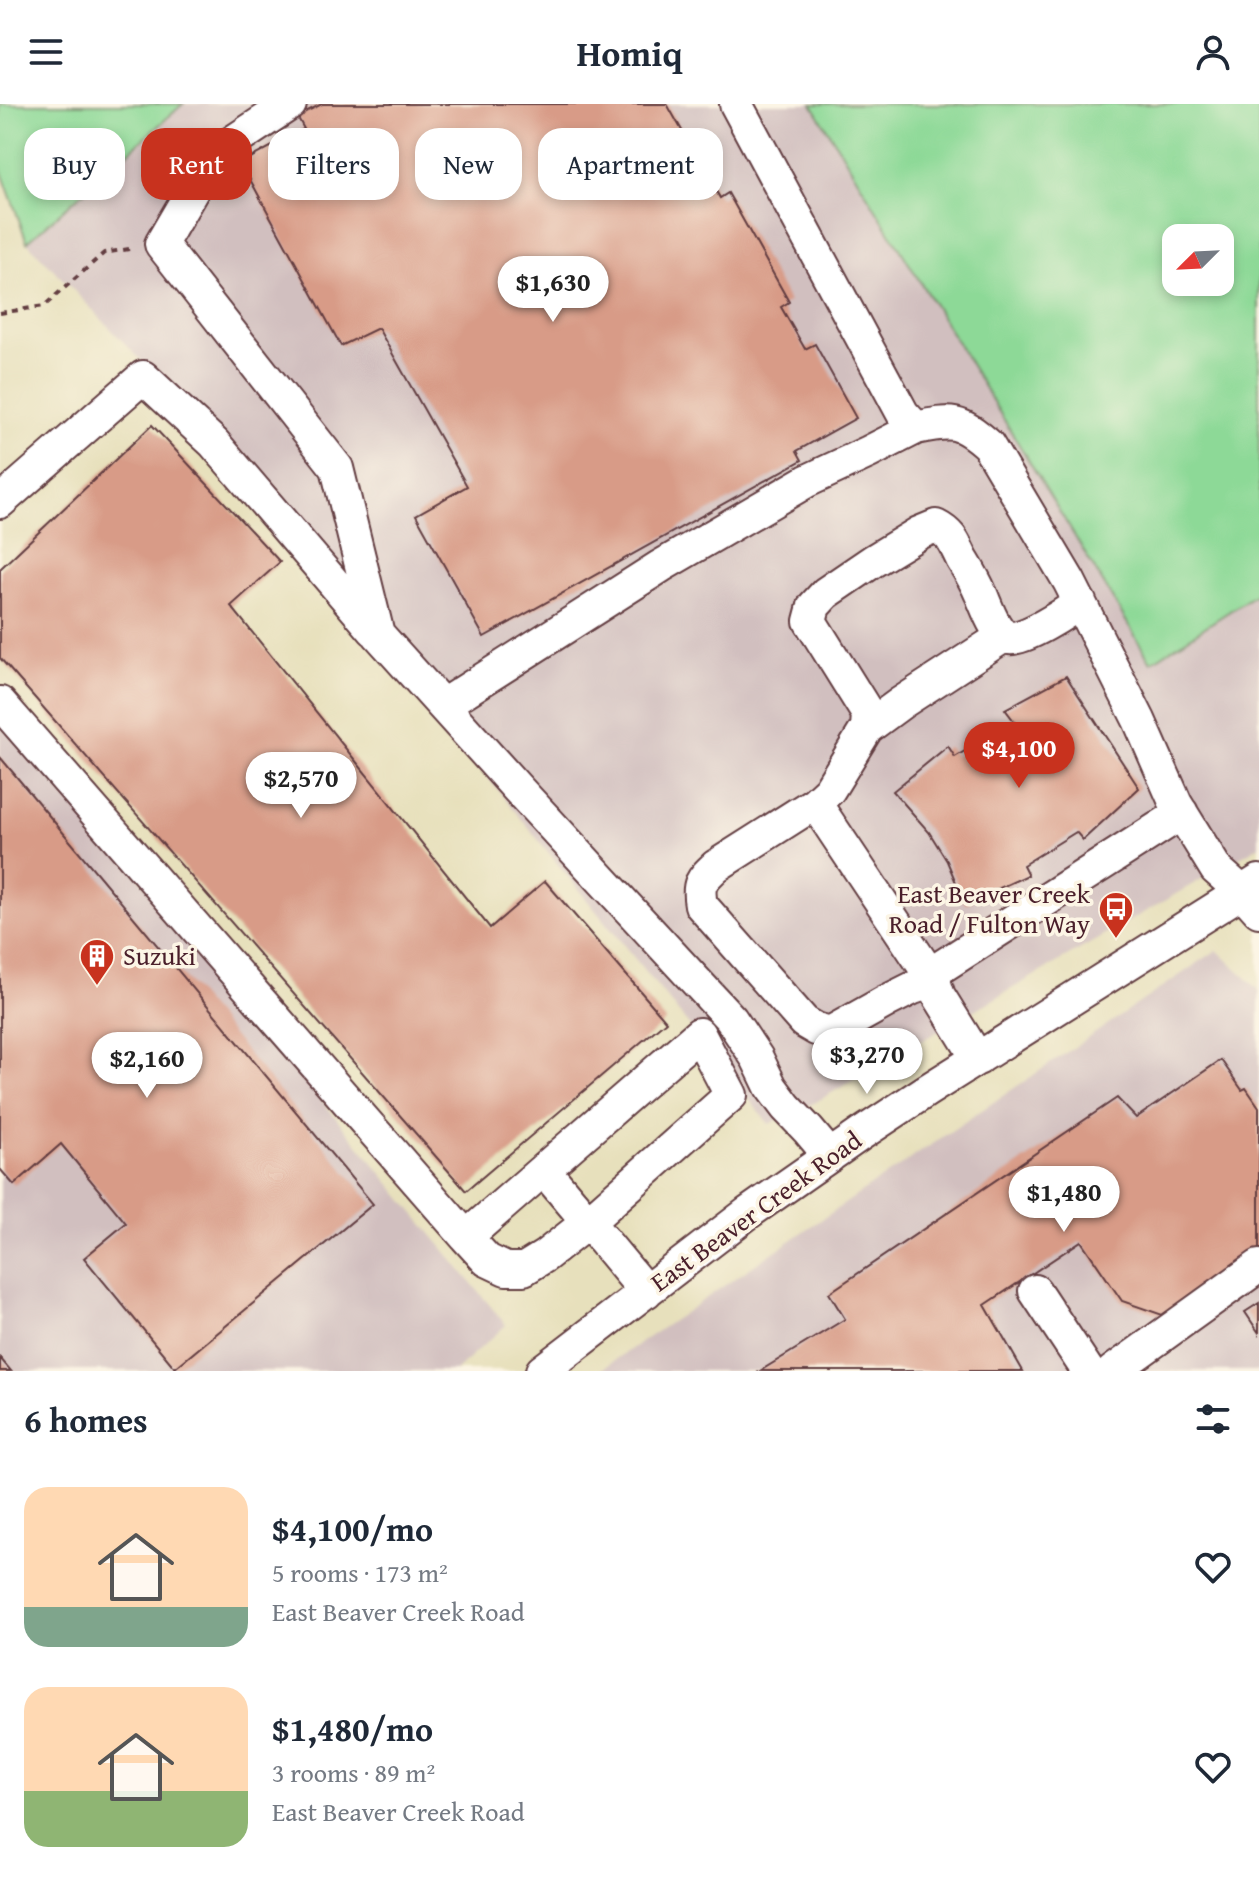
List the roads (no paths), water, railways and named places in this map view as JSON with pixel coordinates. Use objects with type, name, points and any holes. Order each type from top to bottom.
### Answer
[{"type":"street","points":[[290,104],[213,155],[161,244],[337,468],[378,634]]},
{"type":"street","points":[[736,104],[890,392],[916,428]]},
{"type":"street","points":[[0,502],[143,377],[214,443],[378,634],[731,1019],[757,1058],[771,1087],[830,1156]]},
{"type":"street","points":[[443,705],[674,558],[807,481],[916,428],[945,422],[969,428],[988,445],[1080,602],[1182,813],[1216,869],[1253,895]]},
{"type":"street","points":[[867,728],[868,714],[810,621],[814,606],[826,593],[919,533],[936,526],[948,532],[979,589],[992,621],[1004,636],[1011,639],[1065,613],[1080,602]]},
{"type":"street","points":[[934,981],[887,1001],[830,1033],[816,1029],[804,1022],[701,905],[699,892],[702,879],[716,866],[815,803],[829,790],[867,728],[1004,636]]},
{"type":"street","points":[[0,703],[466,1237],[487,1260],[506,1269],[524,1269],[545,1256],[588,1222],[731,1095],[699,1034],[466,1237]]},
{"type":"street","points":[[815,803],[934,981],[939,996],[978,1059]]},
{"type":"street","points":[[934,981],[938,969],[954,957],[1182,813]]},
{"type":"street","name":"East Beaver Creek Road","points":[[542,1371],[748,1213],[926,1091],[1253,895]]},
{"type":"street","points":[[544,1170],[646,1292]]},
{"type":"street","points":[[1113,1371],[1259,1266]]},
{"type":"street","points":[[1035,1291],[1088,1371]]},
{"type":"place","name":"East Beaver Creek Road / Fulton Way","points":[[1116,940]]},
{"type":"place","name":"Suzuki","points":[[97,987]]}]
